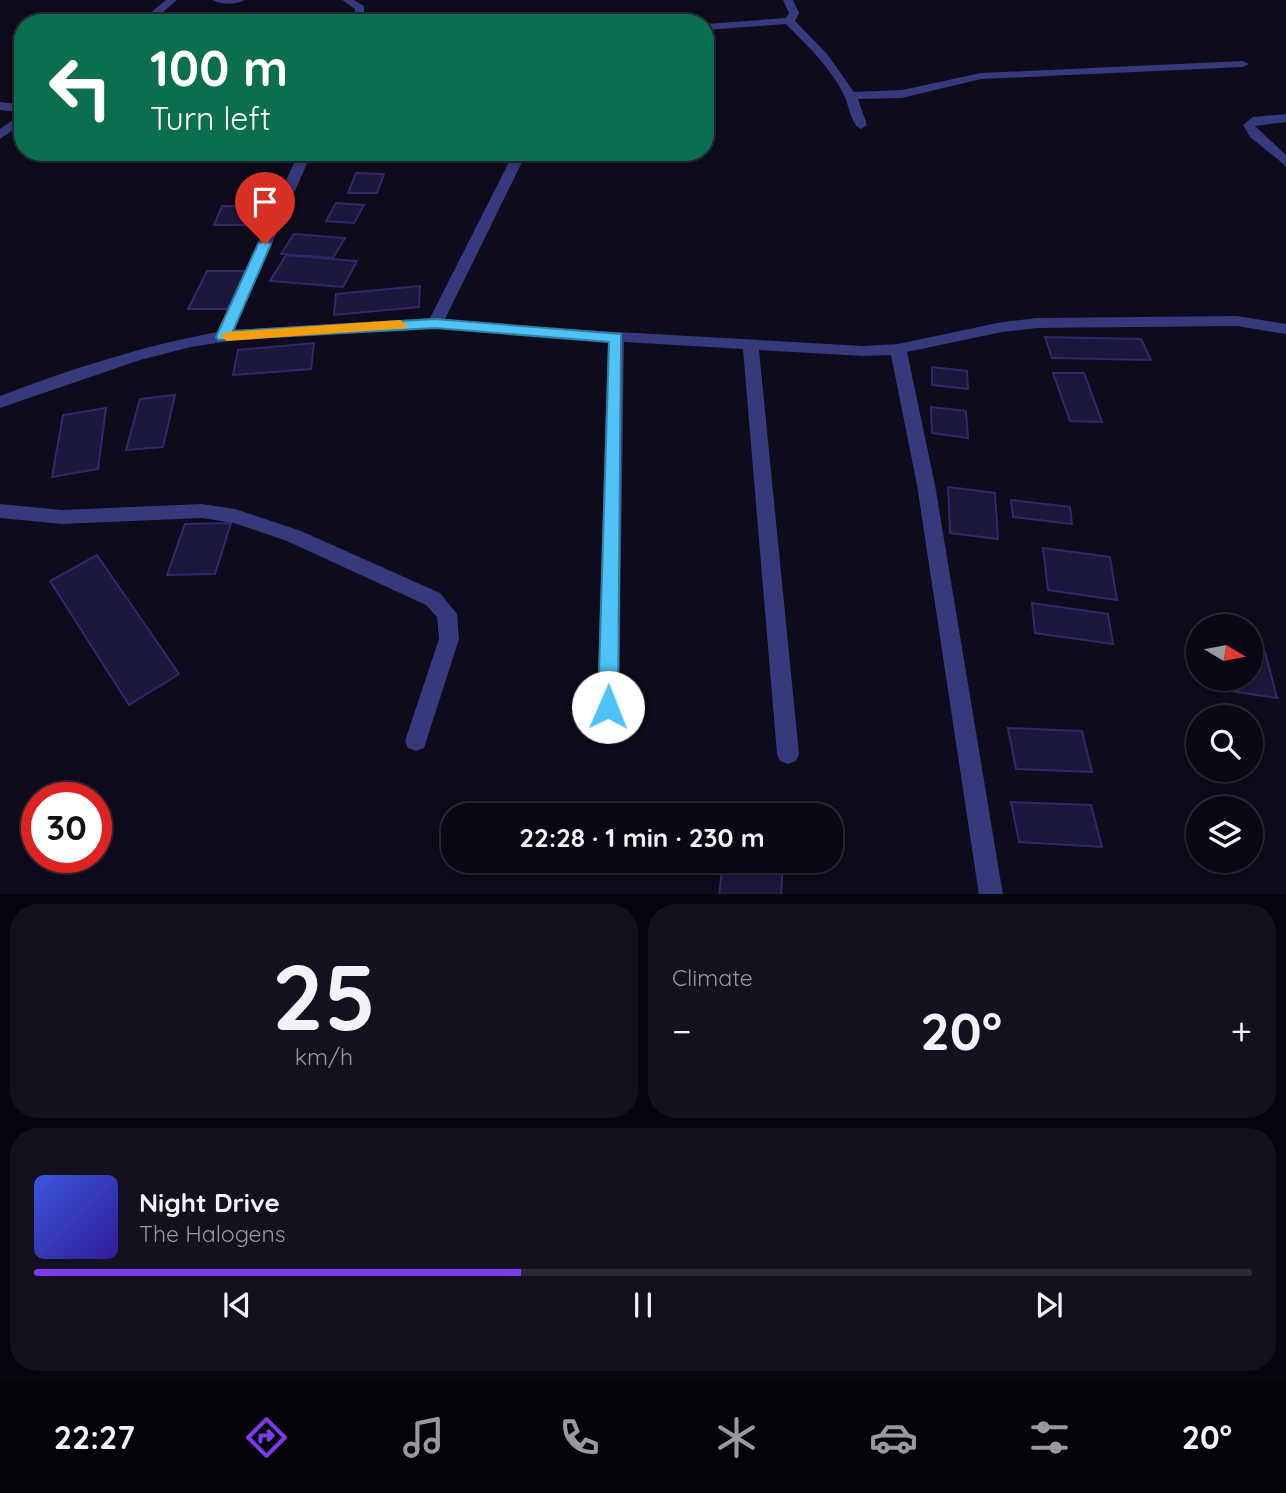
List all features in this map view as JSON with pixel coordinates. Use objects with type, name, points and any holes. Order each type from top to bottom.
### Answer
[{"type":"street","points":[[154,14],[172,0]]},
{"type":"street","points":[[218,0],[239,0]]},
{"type":"street","points":[[348,0],[360,8],[360,14]]},
{"type":"street","points":[[789,0],[794,13],[789,21]]},
{"type":"street","points":[[714,26],[789,21],[826,57],[853,96],[861,125]]},
{"type":"street","points":[[853,96],[902,94],[981,76],[1243,64]]},
{"type":"street","points":[[1286,118],[1253,121],[1249,125],[1254,134],[1286,162]]},
{"type":"street","points":[[0,135],[14,124]]},
{"type":"street","points":[[223,337],[302,161]]},
{"type":"street","points":[[435,323],[516,161]]},
{"type":"street","points":[[0,402],[102,364],[179,344],[223,337],[435,323],[616,338],[836,351],[898,349],[1002,327],[1037,323],[1237,321],[1286,329]]},
{"type":"street","points":[[608,707],[616,338]]},
{"type":"street","points":[[751,346],[788,754]]},
{"type":"street","points":[[898,349],[926,485],[991,894]]},
{"type":"street","points":[[0,511],[62,517],[189,511],[235,516],[294,536],[433,599],[447,614],[449,639],[416,741]]},
{"type":"building","points":[[356,173],[384,174],[377,193],[348,193]]},
{"type":"building","points":[[336,203],[364,205],[354,223],[326,221]]},
{"type":"building","points":[[222,206],[277,206],[270,225],[214,225]]},
{"type":"building","points":[[294,234],[345,238],[333,258],[281,254]]},
{"type":"building","points":[[286,255],[357,261],[343,287],[270,281]]},
{"type":"building","points":[[207,271],[245,271],[228,309],[188,309]]},
{"type":"building","points":[[420,286],[419,307],[334,315],[336,294]]},
{"type":"building","points":[[1045,337],[1141,339],[1151,360],[1052,358]]},
{"type":"building","points":[[314,343],[311,369],[233,375],[238,350]]},
{"type":"building","points":[[932,367],[967,371],[968,389],[932,385]]},
{"type":"building","points":[[1053,373],[1084,373],[1102,422],[1070,421]]},
{"type":"building","points":[[175,395],[163,447],[126,450],[140,399]]},
{"type":"building","points":[[931,407],[966,411],[968,438],[932,433]]},
{"type":"building","points":[[106,408],[98,469],[52,477],[63,415]]},
{"type":"building","points":[[948,487],[995,493],[998,539],[950,533]]},
{"type":"building","points":[[1011,500],[1070,507],[1072,524],[1013,517]]},
{"type":"building","points":[[231,523],[215,574],[167,575],[185,524]]},
{"type":"building","points":[[1043,548],[1110,557],[1117,600],[1048,590]]},
{"type":"building","points":[[97,555],[179,674],[129,705],[50,581]]},
{"type":"building","points":[[1032,603],[1108,614],[1113,644],[1035,633]]},
{"type":"building","points":[[1264,652],[1265,652],[1277,698],[1231,691],[1264,691]]},
{"type":"building","points":[[1008,728],[1082,731],[1092,772],[1016,769]]},
{"type":"building","points":[[1011,802],[1091,805],[1102,847],[1019,842]]},
{"type":"building","points":[[722,873],[782,873],[781,894],[719,894]]},
{"type":"slow traffic","points":[[227,336],[400,325]]},
{"type":"route","points":[[265,244],[223,337],[435,323],[616,338],[608,707]]}]
